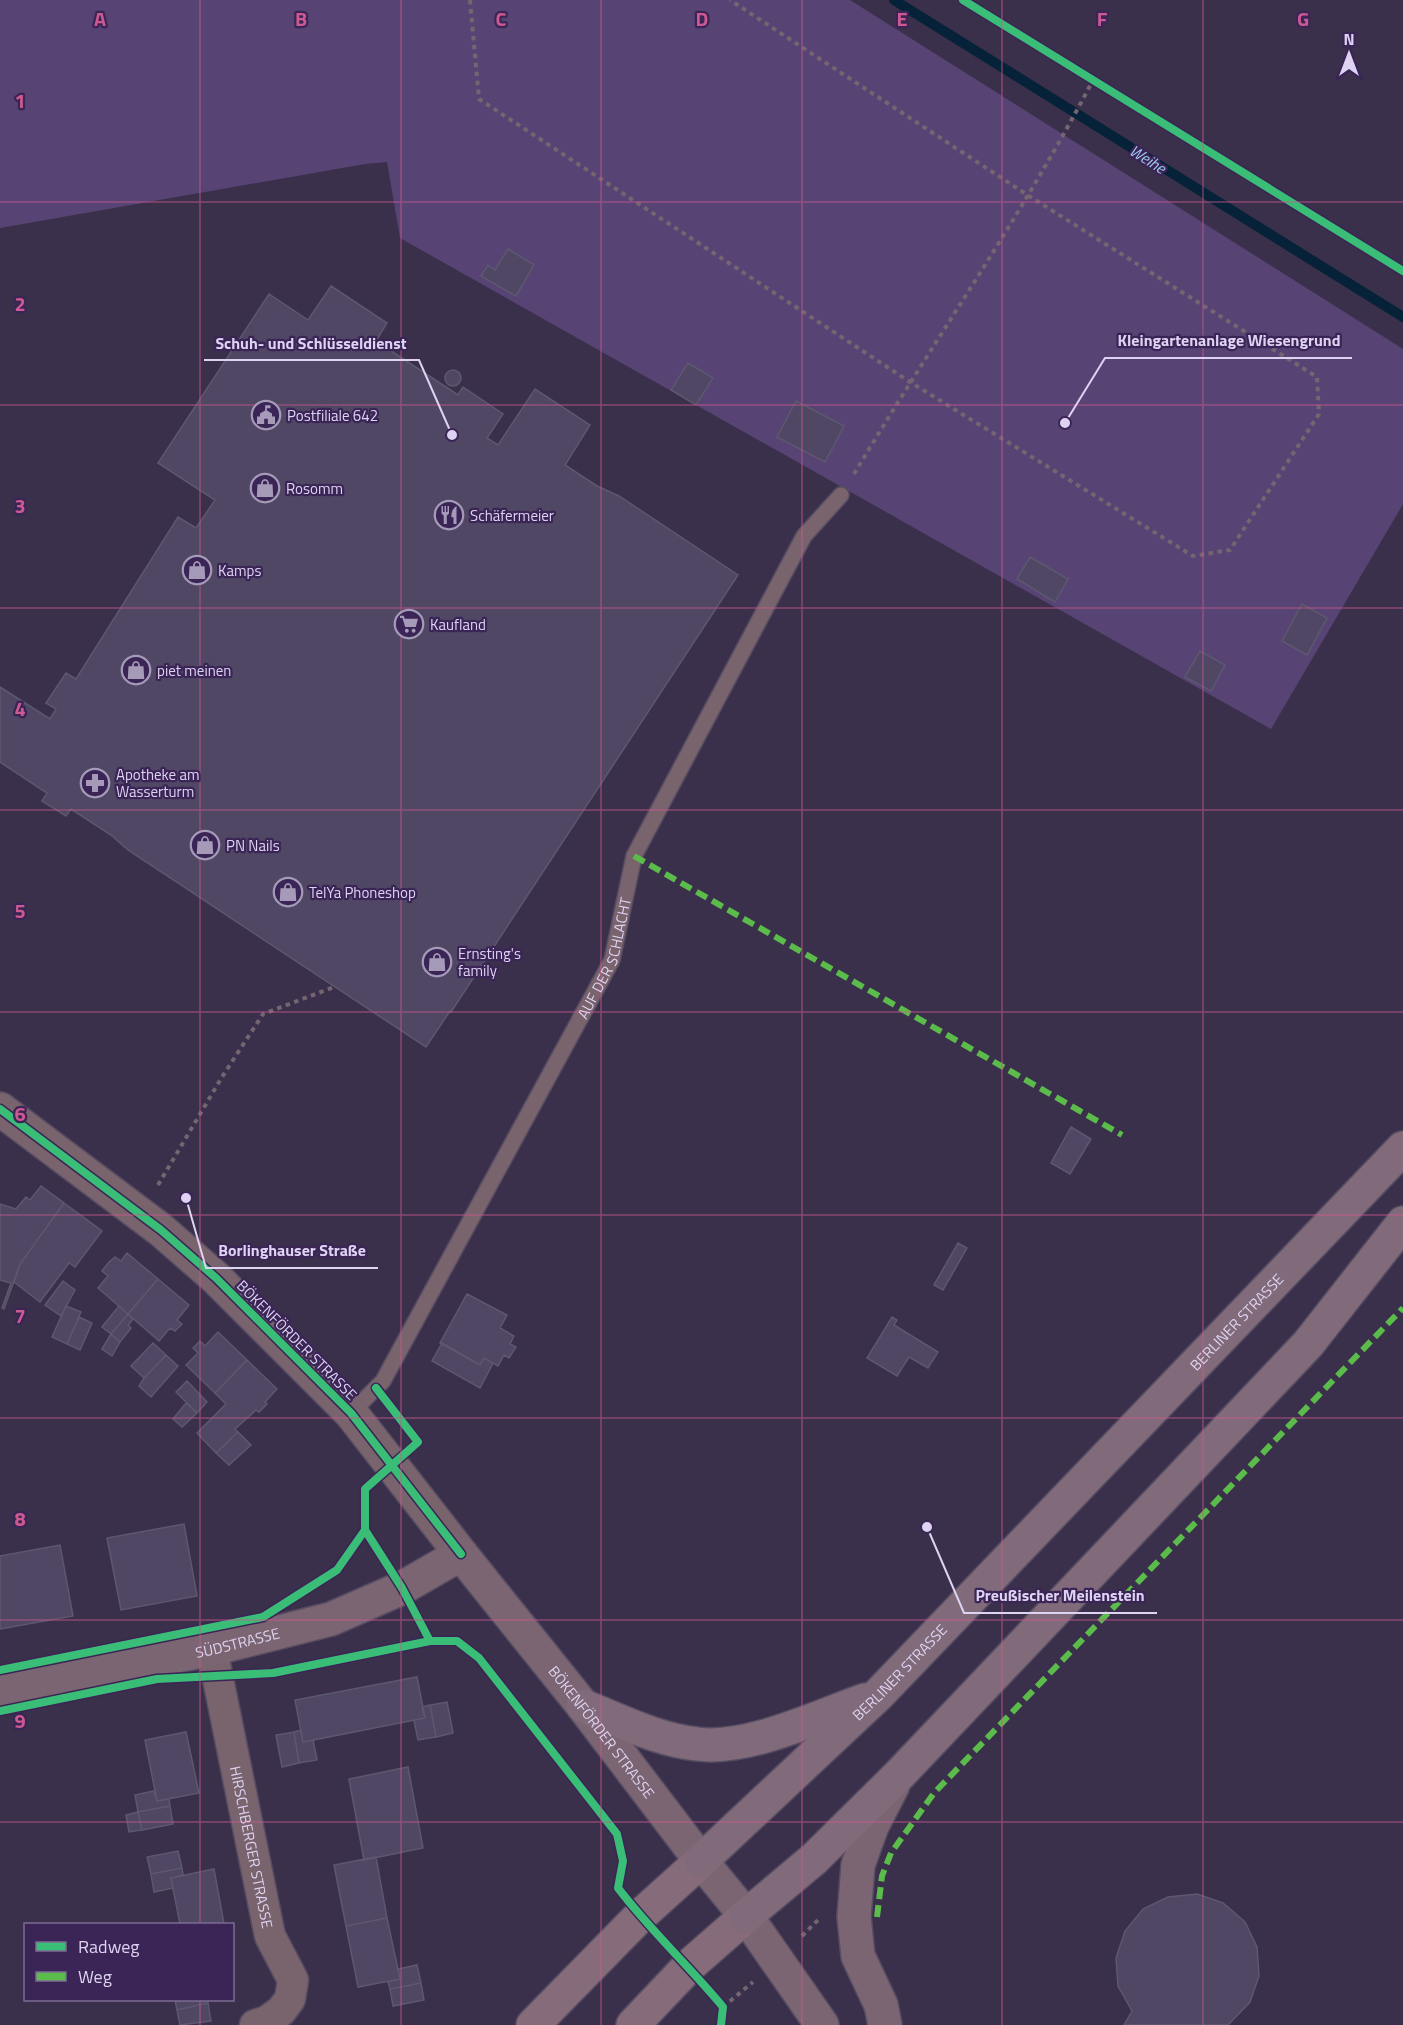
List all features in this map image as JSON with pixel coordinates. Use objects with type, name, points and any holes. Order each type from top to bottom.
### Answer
[{"type":"highway","name":"BERLINER STRASSE","points":[[701,1861],[878,1695],[1403,1148]]},
{"type":"highway","points":[[747,1916],[814,1859],[899,1775],[1308,1344],[1403,1223]]},
{"type":"highway","points":[[583,1706],[657,1735],[697,1744],[733,1744],[773,1733],[878,1695]]},
{"type":"main road","name":"SÜDSTRASSE","points":[[0,1690],[212,1649],[332,1618],[402,1588],[460,1554]]},
{"type":"main road","name":"BÖKENFÖRDER STRASSE","points":[[460,1554],[583,1706],[701,1861],[747,1916],[822,2025]]},
{"type":"main road","points":[[885,2025],[881,2005],[858,1956],[854,1917],[858,1865],[872,1826],[899,1775]]},
{"type":"main road","name":"BERLINER STRASSE","points":[[533,2025],[640,1916],[701,1861]]},
{"type":"main road","points":[[633,2025],[689,1966],[747,1916]]},
{"type":"street","name":"BÖKENFÖRDER STRASSE","points":[[0,1109],[140,1214],[216,1278],[351,1413],[460,1554]]},
{"type":"street","name":"HIRSCHBERGER STRASSE","points":[[212,1649],[270,1936],[292,1980],[290,1999],[281,2011],[267,2021],[255,2025]]},
{"type":"lane","name":"AUF DER SCHLACHT","points":[[351,1413],[383,1381],[612,960],[634,856],[804,536],[842,495]]},
{"type":"path","points":[[470,0],[479,99],[910,382],[1193,556],[1230,550],[1319,414],[1317,377],[1029,196],[730,0]]},
{"type":"path","points":[[1083,74],[1103,86]]},
{"type":"path","points":[[842,495],[910,382],[1029,196],[1093,80]]},
{"type":"path","points":[[140,1214],[222,1077],[263,1014],[334,987]]},
{"type":"shaded area","points":[[0,0],[850,0],[1403,349],[1403,504],[1271,729],[400,238],[387,162],[0,228]]},
{"type":"building","points":[[508,249],[534,265],[516,296],[481,276],[488,265],[495,270]]},
{"type":"building","name":"Kaufland","points":[[331,286],[387,323],[376,341],[458,395],[463,387],[503,414],[487,438],[498,445],[535,389],[590,425],[565,465],[597,486],[619,496],[738,575],[426,1047],[128,850],[111,835],[71,809],[66,816],[42,801],[47,793],[0,762],[0,687],[50,719],[56,709],[46,703],[66,673],[76,679],[178,517],[196,528],[215,500],[158,463],[269,294],[308,320]]},
{"type":"building","points":[[688,363],[713,378],[696,405],[671,390]]},
{"type":"building","points":[[450,370],[456,370],[461,378],[459,384],[450,386],[445,381],[445,375]]},
{"type":"building","points":[[796,401],[844,426],[825,462],[777,437]]},
{"type":"building","points":[[1030,557],[1068,579],[1055,602],[1017,579]]},
{"type":"building","points":[[1302,604],[1327,618],[1307,655],[1282,641]]},
{"type":"building","points":[[1200,651],[1225,665],[1211,691],[1185,677]]},
{"type":"building","points":[[1071,1127],[1091,1139],[1070,1174],[1051,1163]]},
{"type":"building","points":[[41,1186],[64,1203],[20,1264],[4,1309],[2,1308],[11,1283],[0,1280],[0,1204],[16,1209],[26,1197],[30,1200]]},
{"type":"building","points":[[64,1203],[102,1231],[75,1267],[69,1263],[40,1302],[14,1282],[20,1264]]},
{"type":"building","points":[[958,1243],[967,1248],[943,1290],[934,1285]]},
{"type":"building","points":[[127,1253],[158,1279],[128,1314],[98,1288],[108,1276],[102,1271],[109,1262],[115,1257],[121,1261]]},
{"type":"building","points":[[158,1279],[189,1305],[177,1320],[182,1324],[175,1331],[170,1328],[159,1341],[128,1314]]},
{"type":"building","points":[[63,1281],[75,1290],[61,1316],[45,1305]]},
{"type":"building","points":[[467,1294],[507,1315],[500,1328],[514,1336],[510,1344],[516,1347],[509,1358],[504,1355],[498,1366],[484,1358],[480,1365],[440,1343]]},
{"type":"building","points":[[66,1306],[81,1312],[67,1344],[52,1337]]},
{"type":"building","points":[[119,1306],[128,1314],[111,1334],[102,1327]]},
{"type":"building","points":[[128,1314],[133,1319],[128,1325],[131,1328],[120,1342],[111,1334]]},
{"type":"building","points":[[79,1317],[92,1323],[80,1350],[67,1344]]},
{"type":"building","points":[[892,1317],[897,1320],[894,1325],[938,1352],[928,1368],[909,1357],[897,1376],[867,1358]]},
{"type":"building","points":[[218,1332],[247,1360],[215,1393],[186,1365],[198,1353],[193,1348],[200,1341],[205,1346]]},
{"type":"building","points":[[111,1334],[120,1342],[112,1356],[102,1349]]},
{"type":"building","points":[[153,1343],[166,1355],[144,1378],[131,1366]]},
{"type":"building","points":[[442,1343],[480,1365],[484,1358],[493,1363],[480,1388],[432,1361]]},
{"type":"building","points":[[166,1355],[178,1366],[151,1397],[139,1386]]},
{"type":"building","points":[[247,1360],[277,1389],[265,1402],[267,1404],[259,1412],[256,1410],[235,1429],[238,1432],[216,1453],[197,1433],[226,1404],[215,1393]]},
{"type":"building","points":[[187,1381],[207,1402],[197,1413],[176,1392]]},
{"type":"building","points":[[186,1403],[197,1413],[182,1427],[173,1419]]},
{"type":"building","points":[[238,1432],[251,1445],[229,1465],[216,1453]]},
{"type":"building","points":[[184,1524],[197,1596],[121,1610],[107,1538]]},
{"type":"building","points":[[60,1545],[73,1616],[0,1629],[0,1556]]},
{"type":"building","points":[[417,1677],[425,1718],[303,1742],[295,1700]]},
{"type":"building","points":[[447,1702],[453,1733],[436,1737],[430,1705]]},
{"type":"building","points":[[430,1705],[436,1737],[418,1740],[414,1720],[425,1718],[422,1707]]},
{"type":"building","points":[[301,1730],[303,1742],[313,1740],[317,1760],[299,1763],[294,1732]]},
{"type":"building","points":[[186,1732],[199,1793],[157,1801],[145,1740]]},
{"type":"building","points":[[294,1732],[299,1763],[282,1767],[276,1735]]},
{"type":"building","points":[[408,1767],[423,1848],[364,1860],[349,1779]]},
{"type":"building","points":[[154,1791],[157,1801],[169,1799],[170,1806],[138,1812],[135,1795]]},
{"type":"building","points":[[170,1806],[173,1824],[142,1830],[138,1812]]},
{"type":"building","points":[[138,1812],[142,1830],[129,1832],[126,1815]]},
{"type":"building","points":[[178,1851],[182,1868],[151,1874],[147,1857]]},
{"type":"building","points":[[376,1857],[387,1918],[346,1926],[334,1865]]},
{"type":"building","points":[[182,1868],[183,1875],[171,1878],[173,1888],[154,1892],[151,1874]]},
{"type":"building","points":[[214,1869],[224,1923],[180,1923],[171,1878]]},
{"type":"building","points":[[1197,1894],[1223,1903],[1245,1922],[1257,1947],[1259,1976],[1250,2002],[1228,2025],[1124,2025],[1132,2011],[1118,1986],[1116,1958],[1125,1931],[1143,1909],[1168,1897]]},
{"type":"building","points":[[387,1918],[400,1979],[358,1987],[346,1926]]},
{"type":"building","points":[[417,1965],[421,1983],[390,1989],[388,1982],[400,1979],[398,1969]]},
{"type":"building","points":[[421,1983],[424,2000],[393,2006],[390,1989]]},
{"type":"building","points":[[175,2001],[208,2001],[208,2003],[177,2010]]},
{"type":"building","points":[[208,2003],[211,2021],[180,2025],[177,2010]]},
{"type":"waterway","name":"Weihe","points":[[894,0],[1403,317]]},
{"type":"marked path","points":[[634,856],[1122,1135]]},
{"type":"marked path","points":[[877,1917],[882,1876],[891,1853],[934,1793],[1403,1308]]},
{"type":"cycle path","points":[[963,0],[1403,271]]},
{"type":"cycle path","points":[[0,1109],[161,1230],[216,1278],[351,1413],[461,1554]]},
{"type":"cycle path","points":[[376,1388],[418,1442],[365,1489],[365,1530],[402,1588],[430,1641],[457,1641],[479,1658],[617,1834],[623,1861],[618,1888],[723,2007],[721,2025]]},
{"type":"cycle path","points":[[0,1670],[263,1617],[337,1570],[365,1530]]},
{"type":"cycle path","points":[[0,1711],[157,1679],[273,1673],[430,1641]]},
{"type":"place","name":"Postfiliale 642","points":[[266,415]]},
{"type":"place","name":"Kleingartenanlage Wiesengrund","points":[[1065,423]]},
{"type":"place","name":"Schuh- und Schlüsseldienst","points":[[452,435]]},
{"type":"place","name":"Rosomm","points":[[265,488]]},
{"type":"place","name":"Schäfermeier","points":[[449,515]]},
{"type":"place","name":"Kamps","points":[[197,570]]},
{"type":"place","name":"Kaufland","points":[[409,624]]},
{"type":"place","name":"piet meinen","points":[[136,670]]},
{"type":"place","name":"Apotheke am Wasserturm","points":[[95,783]]},
{"type":"place","name":"PN Nails","points":[[205,845]]},
{"type":"place","name":"TelYa Phoneshop","points":[[288,892]]},
{"type":"place","name":"Ernsting's family","points":[[437,962]]},
{"type":"place","name":"Borlinghauser Straße","points":[[186,1198]]},
{"type":"place","name":"Preußischer Meilenstein","points":[[927,1527]]}]
